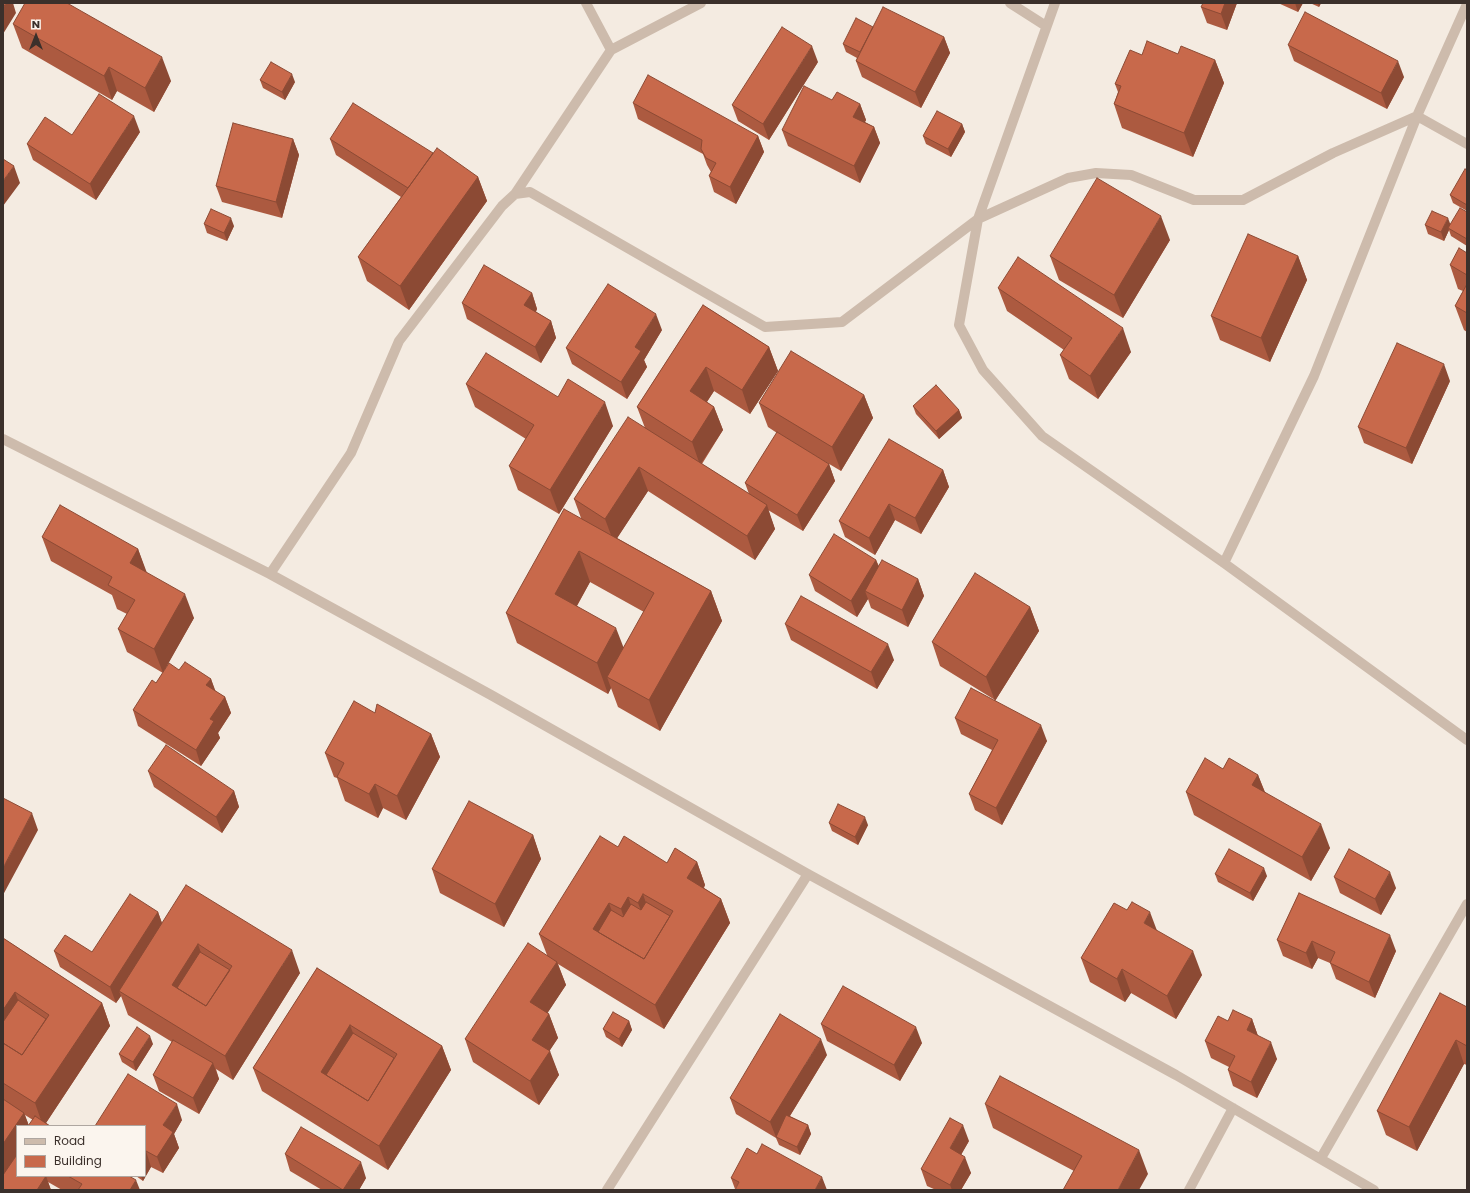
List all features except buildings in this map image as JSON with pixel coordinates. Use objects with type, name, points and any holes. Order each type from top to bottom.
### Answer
[{"type":"street","points":[[586,3],[611,50]]},
{"type":"street","points":[[270,574],[351,453],[398,341],[502,206],[515,194],[611,50],[701,3]]},
{"type":"street","points":[[1010,3],[1046,26]]},
{"type":"street","points":[[1054,3],[978,219],[959,326],[983,370],[1042,436],[1224,563],[1467,740]]},
{"type":"street","points":[[1224,563],[1314,376],[1417,116],[1467,4]]},
{"type":"street","points":[[515,194],[530,192],[765,327],[842,322],[978,219],[1068,178],[1096,173],[1131,175],[1194,200],[1243,200],[1333,153],[1417,116]]},
{"type":"street","points":[[1417,116],[1467,144]]},
{"type":"street","points":[[3,439],[270,574],[491,694],[808,874],[1170,1071],[1374,1190]]},
{"type":"street","points":[[607,1190],[808,874]]},
{"type":"street","points":[[1321,1158],[1467,904]]},
{"type":"street","points":[[1189,1190],[1233,1108]]}]
